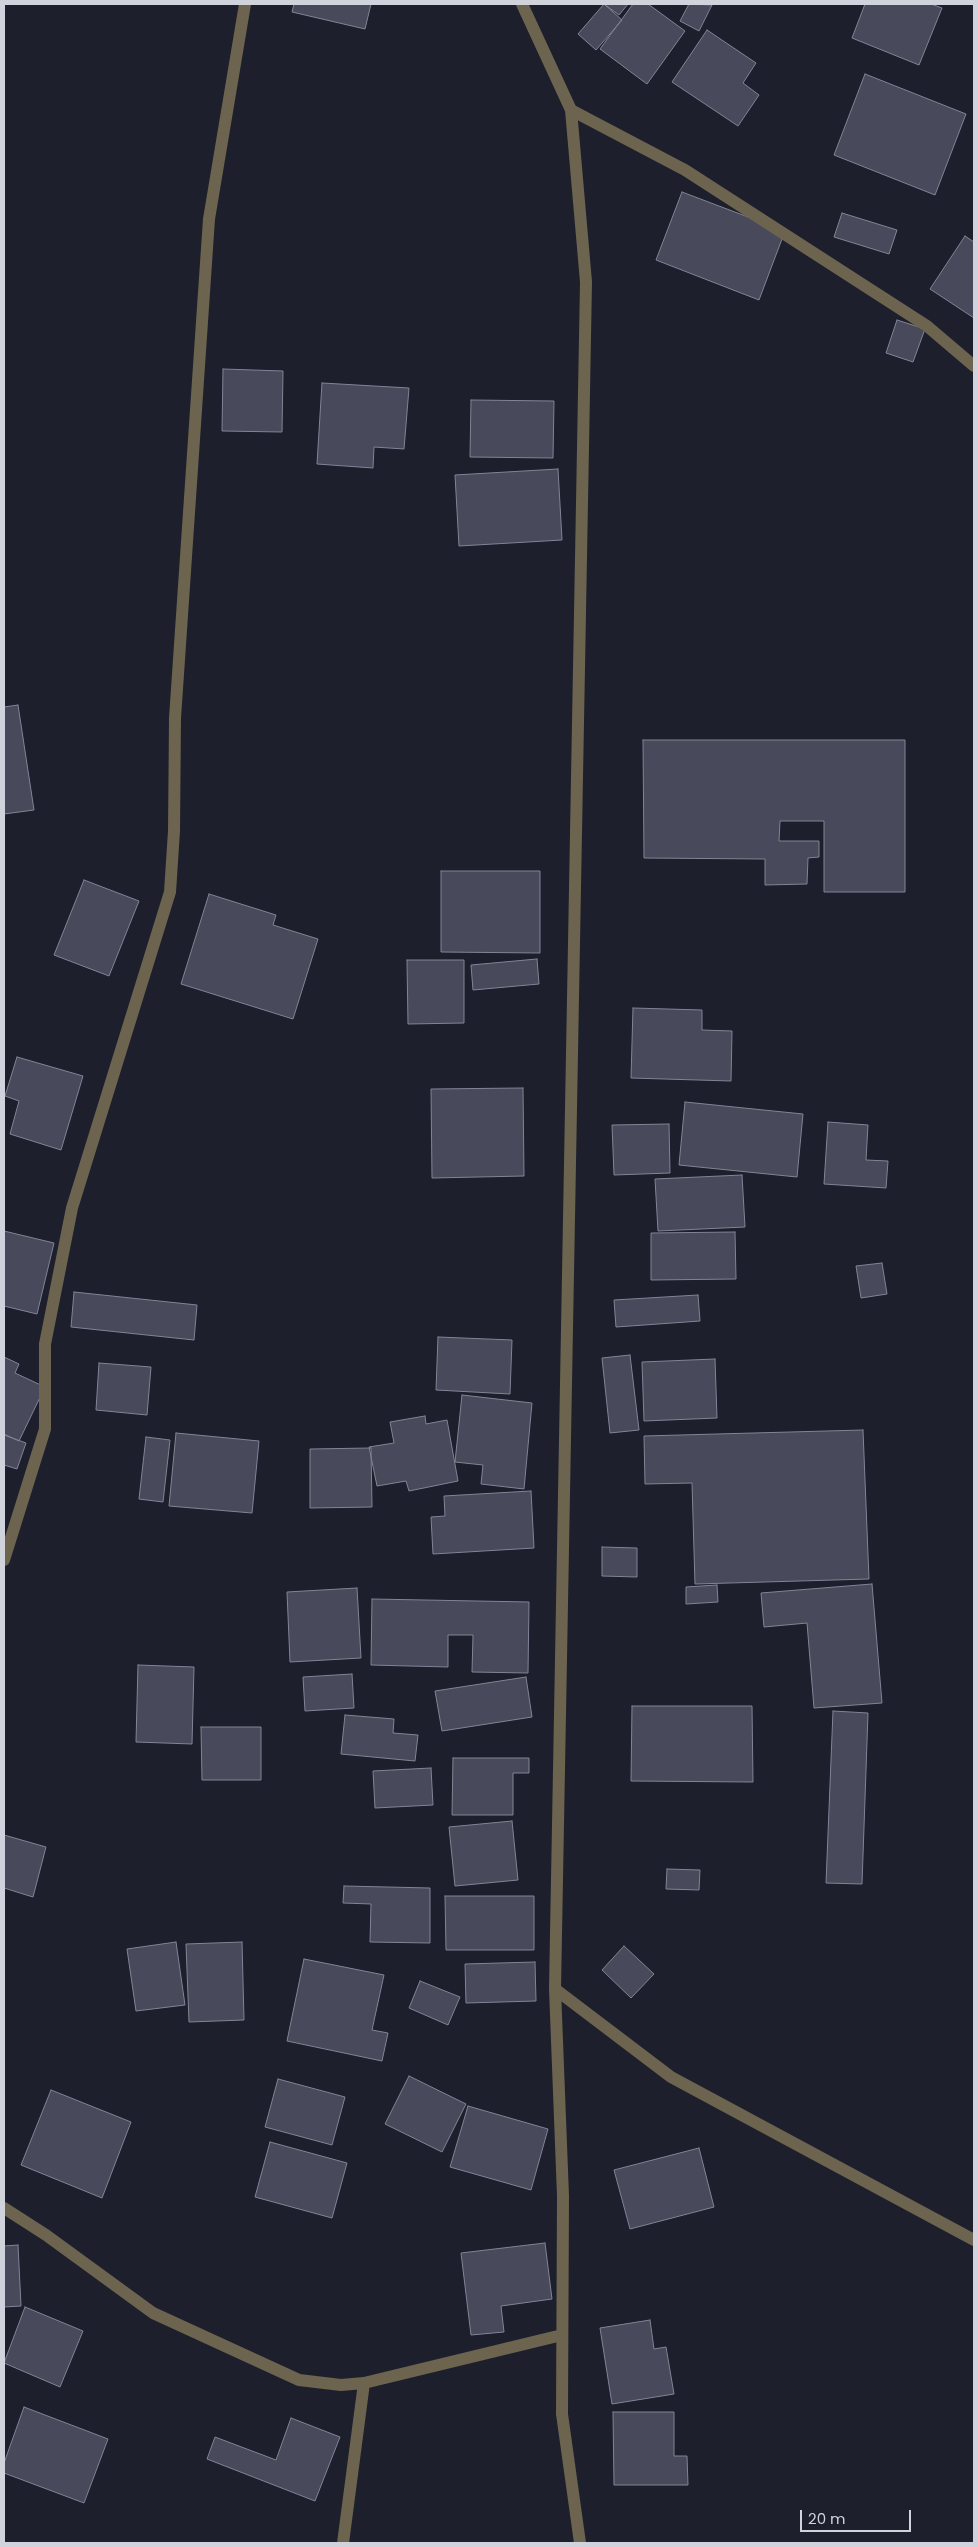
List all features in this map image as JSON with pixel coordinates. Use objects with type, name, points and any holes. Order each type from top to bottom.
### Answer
[{"type":"street","points":[[4,1560],[45,1429],[46,1344],[72,1208],[170,892],[174,831],[175,718],[209,219],[245,4]]},
{"type":"street","points":[[522,4],[571,110],[586,282],[555,1989],[563,2196],[562,2414],[580,2543]]},
{"type":"street","points":[[571,110],[686,170],[927,326],[974,366]]},
{"type":"street","points":[[555,1989],[672,2077],[974,2240]]},
{"type":"street","points":[[4,2208],[46,2235],[153,2313],[299,2380],[341,2386],[364,2383],[562,2335]]},
{"type":"street","points":[[342,2543],[348,2512],[364,2383]]},
{"type":"building","points":[[294,4],[371,4],[365,29],[292,12]]},
{"type":"building","points":[[604,4],[622,20],[596,50],[578,34]]},
{"type":"building","points":[[604,4],[628,4],[619,15]]},
{"type":"building","points":[[633,4],[648,4],[685,31],[647,84],[600,49]]},
{"type":"building","points":[[689,4],[712,5],[699,31],[680,21]]},
{"type":"building","points":[[865,4],[931,4],[942,8],[919,65],[852,38]]},
{"type":"building","points":[[707,30],[756,63],[743,83],[759,95],[738,126],[672,82]]},
{"type":"building","points":[[865,74],[966,114],[935,195],[834,155]]},
{"type":"building","points":[[682,192],[785,231],[759,300],[656,260]]},
{"type":"building","points":[[842,213],[897,230],[889,254],[834,237]]},
{"type":"building","points":[[965,236],[974,242],[974,318],[930,289]]},
{"type":"building","points":[[897,320],[925,329],[913,362],[886,353]]},
{"type":"building","points":[[223,369],[283,371],[282,432],[222,431]]},
{"type":"building","points":[[322,383],[409,388],[404,449],[374,447],[373,468],[317,464]]},
{"type":"building","points":[[471,400],[554,401],[553,458],[470,457]]},
{"type":"building","points":[[558,469],[562,540],[459,546],[455,475]]},
{"type":"building","points":[[18,705],[34,810],[4,814],[4,707]]},
{"type":"building","points":[[643,740],[905,740],[905,892],[824,892],[824,821],[780,821],[779,841],[819,841],[819,857],[808,858],[807,884],[765,885],[765,859],[644,858]]},
{"type":"building","points":[[441,871],[540,871],[540,953],[441,952]]},
{"type":"building","points":[[84,880],[139,901],[109,976],[54,955]]},
{"type":"building","points":[[209,894],[276,915],[273,925],[318,939],[293,1019],[181,984]]},
{"type":"building","points":[[537,959],[539,984],[473,990],[471,965]]},
{"type":"building","points":[[407,960],[464,960],[464,1023],[408,1024]]},
{"type":"building","points":[[633,1008],[702,1010],[702,1030],[732,1031],[731,1081],[631,1078]]},
{"type":"building","points":[[17,1057],[83,1076],[61,1150],[10,1134],[19,1101],[5,1096]]},
{"type":"building","points":[[523,1088],[524,1176],[432,1178],[431,1089]]},
{"type":"building","points":[[685,1102],[803,1114],[797,1177],[679,1165]]},
{"type":"building","points":[[828,1122],[868,1125],[866,1160],[888,1161],[886,1188],[824,1184]]},
{"type":"building","points":[[669,1124],[670,1173],[614,1175],[612,1125]]},
{"type":"building","points":[[742,1175],[745,1227],[658,1231],[655,1179]]},
{"type":"building","points":[[4,1231],[54,1243],[37,1314],[4,1306]]},
{"type":"building","points":[[735,1232],[736,1279],[651,1280],[651,1233]]},
{"type":"building","points":[[882,1263],[887,1294],[861,1298],[856,1266]]},
{"type":"building","points":[[74,1292],[197,1305],[194,1340],[71,1327]]},
{"type":"building","points":[[698,1295],[700,1321],[616,1327],[614,1300]]},
{"type":"building","points":[[438,1337],[512,1340],[510,1394],[436,1390]]},
{"type":"building","points":[[630,1355],[639,1430],[610,1433],[602,1358]]},
{"type":"building","points":[[4,1357],[19,1364],[15,1373],[45,1387],[19,1441],[4,1434]]},
{"type":"building","points":[[715,1359],[717,1418],[644,1421],[642,1362]]},
{"type":"building","points":[[99,1363],[151,1367],[147,1415],[96,1410]]},
{"type":"building","points":[[462,1395],[532,1403],[524,1489],[481,1484],[483,1465],[455,1462]]},
{"type":"building","points":[[425,1416],[426,1424],[447,1420],[458,1481],[409,1491],[406,1481],[377,1486],[369,1447],[394,1443],[390,1422]]},
{"type":"building","points":[[863,1430],[869,1579],[695,1584],[692,1483],[645,1484],[644,1436]]},
{"type":"building","points":[[176,1433],[259,1441],[252,1513],[169,1506]]},
{"type":"building","points":[[4,1435],[26,1443],[17,1469],[4,1465]]},
{"type":"building","points":[[146,1437],[170,1440],[163,1502],[139,1499]]},
{"type":"building","points":[[371,1448],[372,1507],[310,1508],[310,1449]]},
{"type":"building","points":[[531,1491],[534,1548],[433,1554],[431,1517],[445,1516],[444,1496]]},
{"type":"building","points":[[602,1547],[637,1548],[637,1577],[602,1576]]},
{"type":"building","points":[[872,1584],[882,1703],[814,1708],[807,1623],[764,1627],[761,1593]]},
{"type":"building","points":[[717,1585],[718,1602],[686,1604],[686,1587]]},
{"type":"building","points":[[357,1588],[361,1658],[290,1662],[287,1592]]},
{"type":"building","points":[[372,1599],[529,1602],[528,1673],[472,1672],[473,1635],[448,1635],[448,1667],[371,1665]]},
{"type":"building","points":[[138,1665],[194,1667],[192,1744],[136,1742]]},
{"type":"building","points":[[352,1674],[354,1708],[305,1711],[303,1677]]},
{"type":"building","points":[[526,1677],[532,1717],[442,1731],[435,1691]]},
{"type":"building","points":[[632,1706],[752,1706],[753,1782],[631,1781]]},
{"type":"building","points":[[833,1711],[868,1713],[862,1884],[826,1883]]},
{"type":"building","points":[[345,1715],[394,1719],[393,1733],[418,1735],[415,1761],[341,1754]]},
{"type":"building","points":[[201,1727],[261,1727],[261,1780],[202,1780]]},
{"type":"building","points":[[453,1758],[529,1758],[529,1773],[513,1773],[513,1815],[452,1815]]},
{"type":"building","points":[[431,1768],[433,1805],[375,1808],[373,1771]]},
{"type":"building","points":[[512,1821],[518,1880],[455,1886],[449,1827]]},
{"type":"building","points":[[4,1835],[46,1847],[33,1897],[4,1888]]},
{"type":"building","points":[[667,1869],[700,1870],[699,1890],[666,1889]]},
{"type":"building","points":[[344,1886],[430,1888],[430,1943],[370,1942],[371,1904],[343,1903]]},
{"type":"building","points":[[445,1896],[534,1896],[534,1950],[446,1950]]},
{"type":"building","points":[[176,1942],[185,2005],[136,2011],[127,1949]]},
{"type":"building","points":[[242,1942],[244,2020],[189,2022],[186,1944]]},
{"type":"building","points":[[624,1946],[654,1974],[631,1998],[602,1970]]},
{"type":"building","points":[[304,1959],[384,1975],[372,2030],[388,2033],[382,2061],[287,2041]]},
{"type":"building","points":[[535,1962],[536,2001],[466,2003],[465,1964]]},
{"type":"building","points":[[420,1981],[460,1997],[448,2025],[409,2008]]},
{"type":"building","points":[[409,2076],[466,2104],[442,2152],[385,2124]]},
{"type":"building","points":[[278,2079],[345,2097],[332,2145],[265,2127]]},
{"type":"building","points":[[51,2090],[131,2122],[102,2198],[21,2165]]},
{"type":"building","points":[[468,2106],[548,2129],[531,2190],[450,2167]]},
{"type":"building","points":[[270,2142],[347,2163],[332,2218],[255,2197]]},
{"type":"building","points":[[699,2148],[714,2207],[630,2229],[614,2170]]},
{"type":"building","points":[[545,2243],[552,2299],[501,2306],[504,2332],[471,2335],[461,2253]]},
{"type":"building","points":[[18,2245],[21,2306],[4,2307],[4,2246]]},
{"type":"building","points":[[25,2307],[83,2331],[60,2387],[4,2363]]},
{"type":"building","points":[[650,2320],[654,2349],[666,2347],[674,2394],[612,2404],[600,2328]]},
{"type":"building","points":[[24,2407],[108,2439],[84,2503],[4,2473],[4,2463]]},
{"type":"building","points":[[613,2412],[674,2412],[674,2456],[687,2456],[688,2485],[614,2485]]},
{"type":"building","points":[[291,2418],[340,2437],[315,2501],[207,2459],[215,2437],[276,2460]]}]
